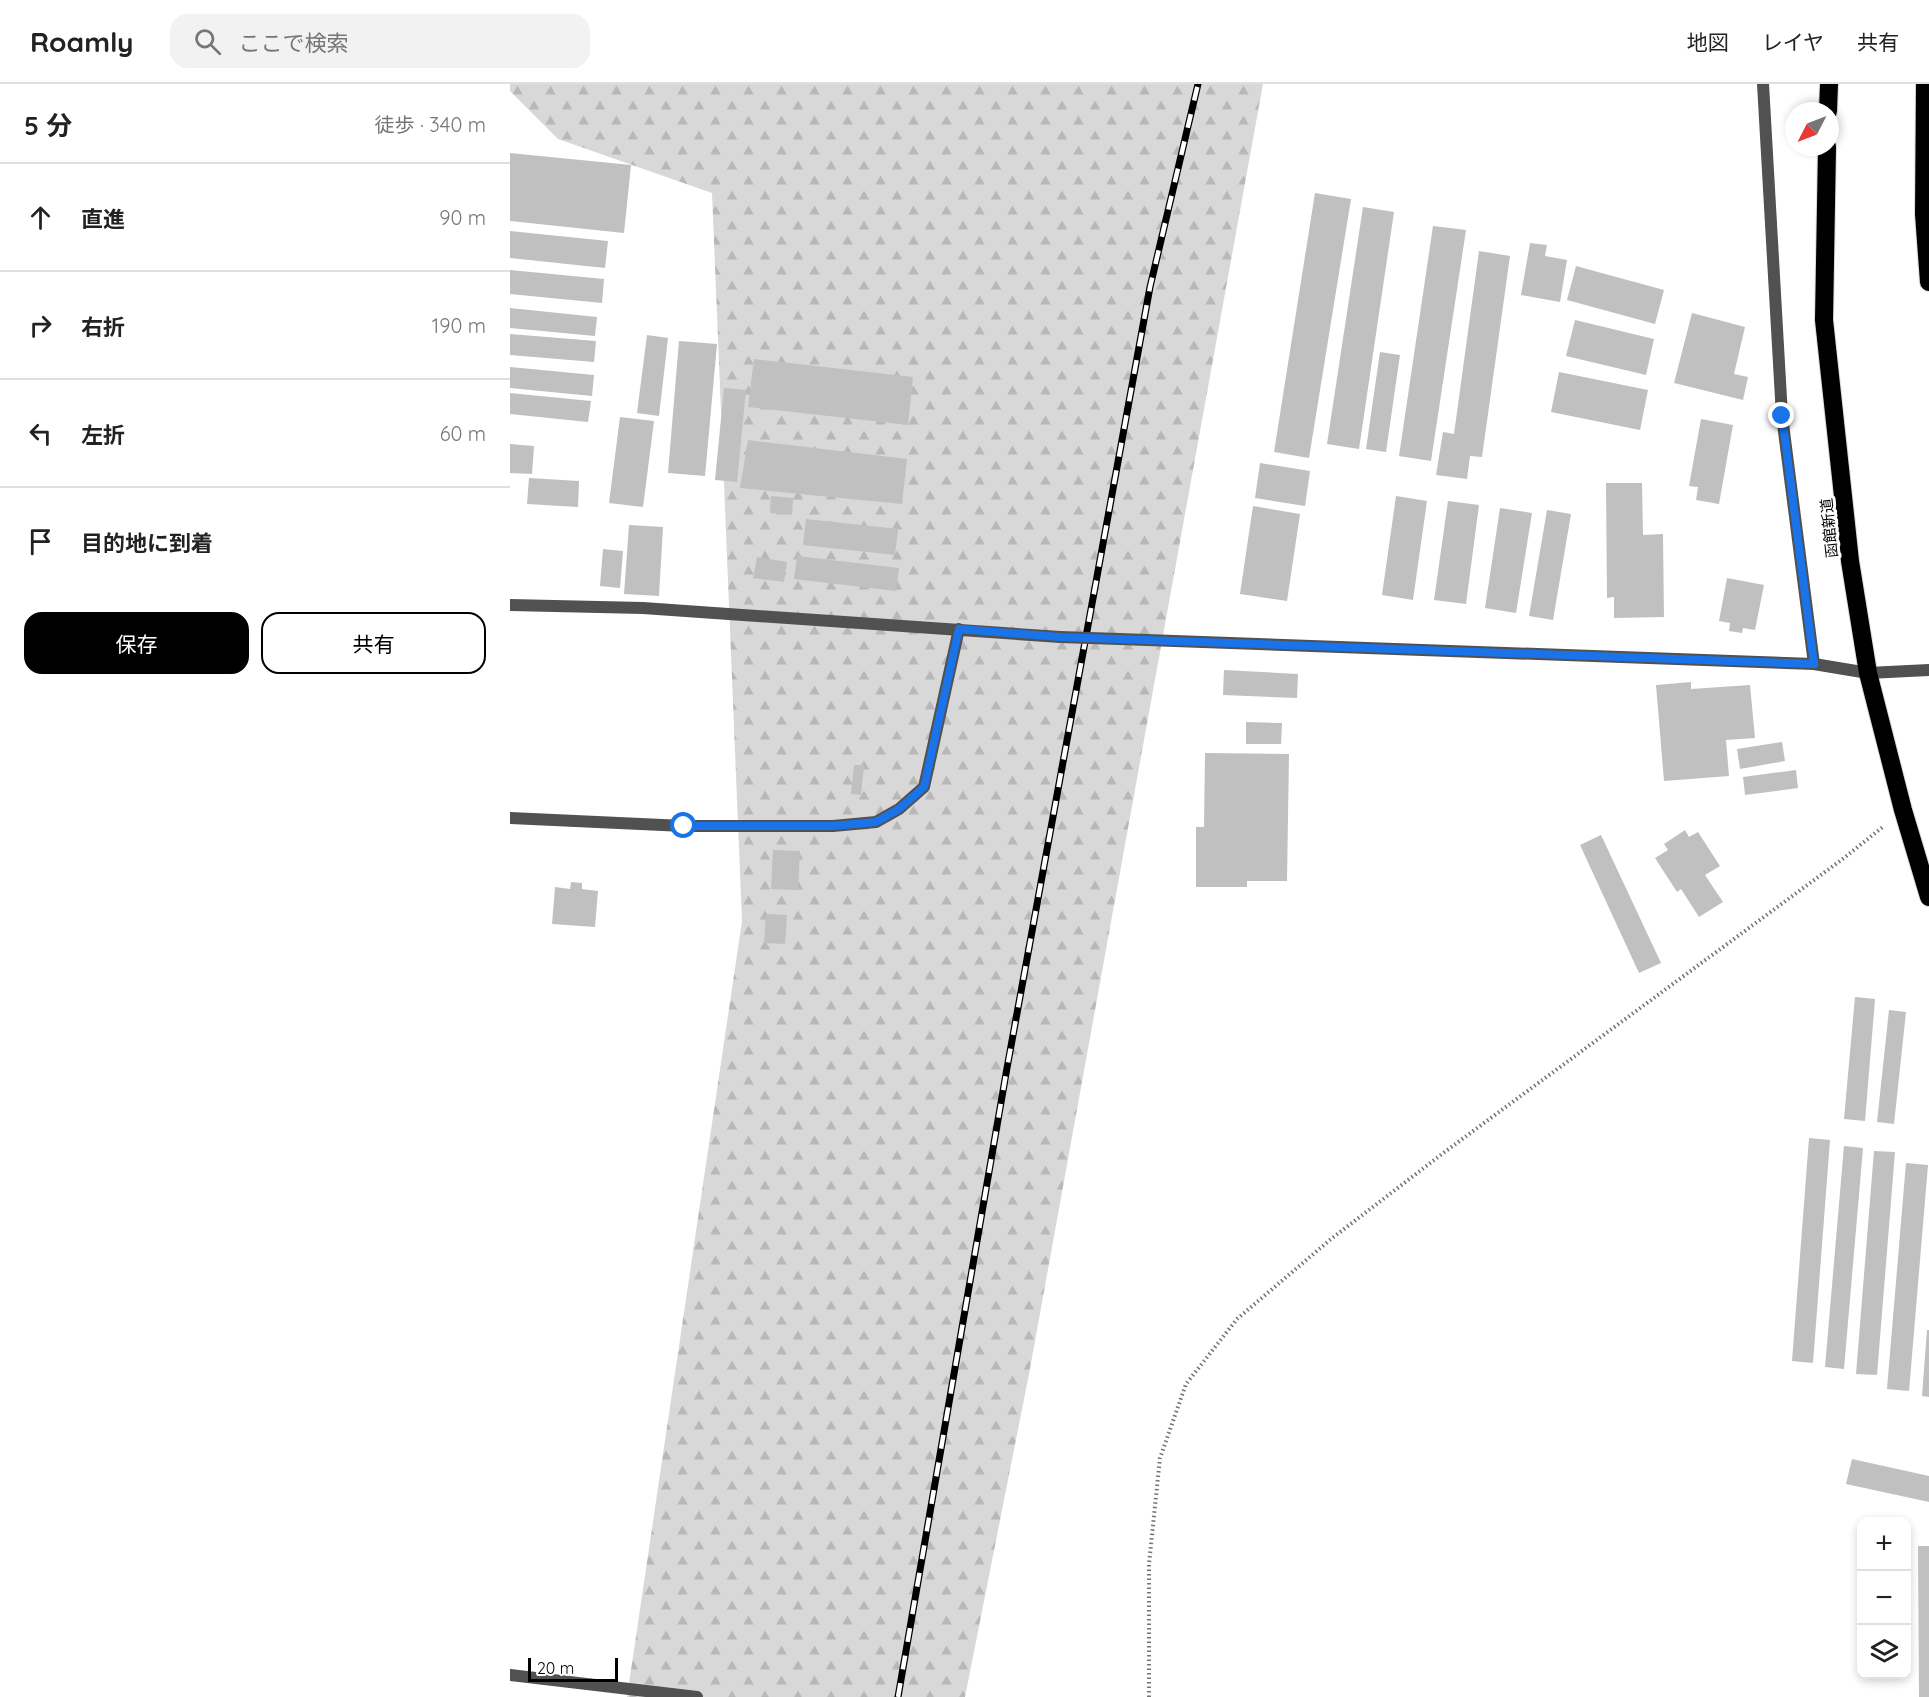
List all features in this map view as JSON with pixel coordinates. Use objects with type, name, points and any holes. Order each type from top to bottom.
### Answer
[{"type":"highway","points":[[1828,102],[1829,84]]},
{"type":"highway","points":[[1925,84],[1924,214],[1929,282]]},
{"type":"highway","name":"函館新道","points":[[1827,156],[1824,320],[1850,561],[1868,673],[1903,810],[1929,897]]},
{"type":"street","points":[[1763,84],[1782,416],[1814,664]]},
{"type":"street","points":[[510,605],[643,608],[1060,637],[1814,664],[1868,673],[1929,670]]},
{"type":"street","points":[[510,818],[684,826],[833,826],[876,822],[899,809],[924,787],[959,629]]},
{"type":"street","points":[[510,1676],[697,1697]]},
{"type":"path","points":[[1149,1697],[1149,1564],[1160,1458],[1186,1384],[1237,1319],[1331,1239],[1844,858],[1903,810]]},
{"type":"green space","points":[[510,84],[1263,84],[1029,1374],[965,1697],[627,1697],[742,921],[712,193],[558,139],[510,91]]},
{"type":"building","points":[[510,153],[631,165],[624,233],[510,221]]},
{"type":"building","points":[[1315,193],[1351,199],[1309,458],[1274,452]]},
{"type":"building","points":[[1363,207],[1394,212],[1359,449],[1327,444]]},
{"type":"building","points":[[1433,226],[1466,230],[1431,461],[1399,456]]},
{"type":"building","points":[[510,231],[608,241],[605,268],[510,258]]},
{"type":"building","points":[[1530,243],[1547,245],[1545,256],[1567,260],[1560,302],[1521,295]]},
{"type":"building","points":[[1479,251],[1510,256],[1482,457],[1470,456],[1467,479],[1436,475],[1443,432],[1454,434]]},
{"type":"building","points":[[1576,266],[1664,290],[1655,324],[1567,300]]},
{"type":"building","points":[[510,270],[604,279],[602,303],[510,294]]},
{"type":"building","points":[[510,308],[597,317],[595,336],[510,328]]},
{"type":"building","points":[[1692,313],[1745,327],[1734,374],[1748,377],[1743,400],[1674,383]]},
{"type":"building","points":[[1575,320],[1654,339],[1646,375],[1566,356]]},
{"type":"building","points":[[510,334],[596,341],[594,362],[510,355]]},
{"type":"building","points":[[647,335],[668,338],[659,416],[637,413]]},
{"type":"building","points":[[679,341],[717,344],[705,476],[668,473]]},
{"type":"building","points":[[1380,352],[1400,355],[1386,452],[1366,449]]},
{"type":"building","points":[[754,359],[913,377],[908,425],[748,407]]},
{"type":"building","points":[[510,367],[594,375],[592,396],[510,388]]},
{"type":"building","points":[[1559,372],[1648,390],[1640,430],[1551,412]]},
{"type":"building","points":[[724,388],[746,390],[737,482],[715,480]]},
{"type":"building","points":[[510,393],[591,401],[588,422],[510,414]]},
{"type":"building","points":[[620,417],[654,421],[643,507],[609,503]]},
{"type":"building","points":[[1701,419],[1733,425],[1719,504],[1696,500],[1698,487],[1689,486]]},
{"type":"building","points":[[748,440],[907,459],[902,504],[740,488]]},
{"type":"building","points":[[510,444],[534,446],[532,474],[510,473]]},
{"type":"building","points":[[1260,463],[1310,471],[1305,506],[1255,498]]},
{"type":"building","points":[[529,478],[579,481],[578,507],[527,504]]},
{"type":"building","points":[[1606,483],[1642,483],[1643,535],[1663,534],[1664,617],[1614,618],[1614,597],[1607,598]]},
{"type":"building","points":[[771,496],[793,498],[792,515],[770,513]]},
{"type":"building","points":[[1396,496],[1427,501],[1413,600],[1382,595]]},
{"type":"building","points":[[1448,501],[1479,505],[1466,604],[1434,600]]},
{"type":"building","points":[[1253,506],[1300,514],[1287,601],[1240,594]]},
{"type":"building","points":[[1500,508],[1532,513],[1516,613],[1485,608]]},
{"type":"building","points":[[1547,510],[1571,514],[1553,620],[1529,616]]},
{"type":"building","points":[[806,519],[898,529],[895,555],[803,545]]},
{"type":"building","points":[[629,525],[663,527],[659,596],[624,594]]},
{"type":"building","points":[[603,549],[623,551],[620,588],[600,586]]},
{"type":"building","points":[[797,556],[899,568],[896,591],[794,579]]},
{"type":"building","points":[[757,557],[787,562],[784,582],[753,578]]},
{"type":"building","points":[[1727,578],[1764,585],[1755,630],[1743,628],[1742,633],[1729,631],[1730,623],[1719,621]]},
{"type":"building","points":[[1224,670],[1298,674],[1297,698],[1223,695]]},
{"type":"building","points":[[1691,682],[1691,689],[1750,685],[1755,738],[1726,740],[1729,776],[1664,781],[1656,685]]},
{"type":"building","points":[[1246,722],[1282,723],[1281,744],[1246,744]]},
{"type":"building","points":[[1782,742],[1785,761],[1740,769],[1737,749]]},
{"type":"building","points":[[1205,753],[1289,754],[1287,881],[1247,881],[1247,887],[1196,887],[1196,827],[1204,827]]},
{"type":"building","points":[[854,765],[864,765],[861,795],[851,794]]},
{"type":"building","points":[[1796,770],[1798,788],[1745,795],[1743,777]]},
{"type":"building","points":[[1685,830],[1689,837],[1698,832],[1720,866],[1705,875],[1723,902],[1699,917],[1681,889],[1677,892],[1655,858],[1668,850],[1664,844]]},
{"type":"building","points":[[1601,835],[1661,963],[1639,973],[1580,845]]},
{"type":"building","points":[[773,850],[800,851],[798,890],[771,889]]},
{"type":"building","points":[[571,882],[582,883],[582,889],[598,891],[595,927],[552,924],[555,887],[570,889]]},
{"type":"building","points":[[766,914],[787,915],[785,944],[764,943]]},
{"type":"building","points":[[1855,997],[1875,999],[1865,1121],[1844,1119]]},
{"type":"building","points":[[1889,1010],[1906,1012],[1894,1124],[1877,1122]]},
{"type":"building","points":[[1809,1138],[1830,1140],[1813,1363],[1792,1361]]},
{"type":"building","points":[[1844,1146],[1863,1148],[1844,1369],[1825,1367]]},
{"type":"building","points":[[1874,1151],[1895,1152],[1877,1375],[1856,1374]]},
{"type":"building","points":[[1906,1163],[1928,1165],[1909,1391],[1887,1389]]},
{"type":"building","points":[[1927,1330],[1929,1330],[1929,1397],[1922,1396]]},
{"type":"building","points":[[1852,1459],[1929,1476],[1929,1502],[1846,1484]]},
{"type":"building","points":[[1918,1546],[1929,1546],[1929,1697],[1919,1697]]},
{"type":"railway","points":[[898,1697],[1007,1068],[1150,287],[1198,84]]},
{"type":"route","points":[[684,826],[833,826],[876,822],[899,809],[924,787],[959,629],[1060,637],[1814,664],[1782,416]]}]
